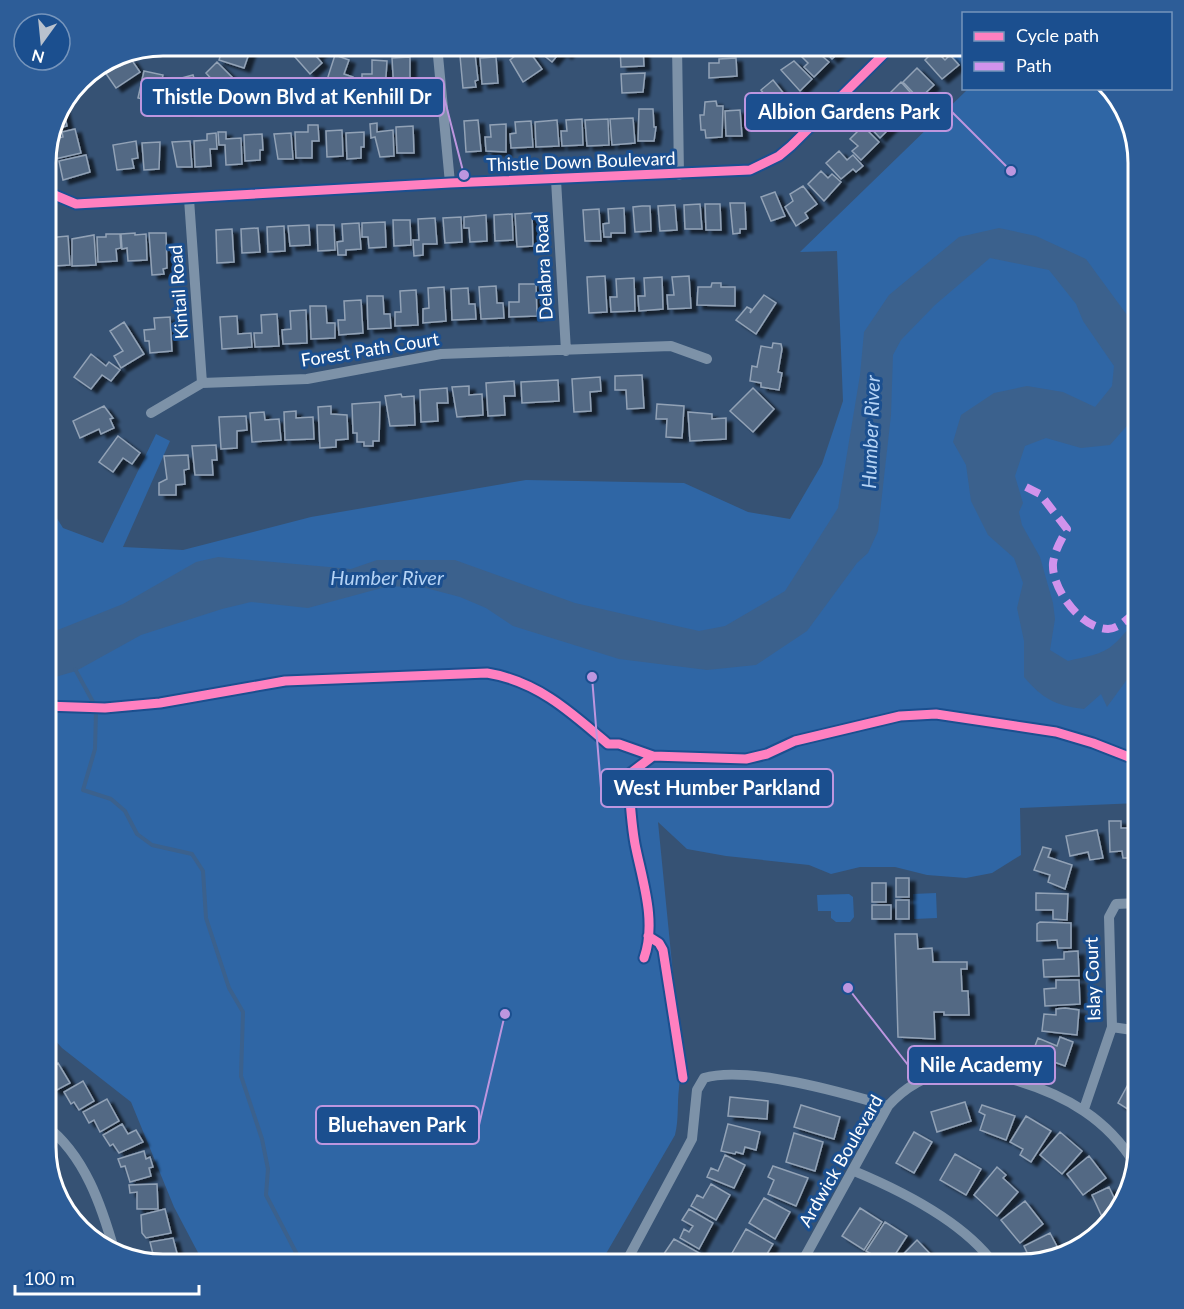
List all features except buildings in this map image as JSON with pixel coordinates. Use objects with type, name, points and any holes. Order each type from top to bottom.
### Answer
[{"type":"street","points":[[438,56],[450,183]]},
{"type":"street","points":[[677,56],[680,175]]},
{"type":"street","name":"Thistle Down Boulevard","points":[[56,198],[76,204],[450,183],[680,175],[750,170],[779,156],[874,56]]},
{"type":"street","name":"Delabra Road","points":[[556,180],[566,351]]},
{"type":"street","name":"Kintail Road","points":[[189,199],[202,383]]},
{"type":"street","name":"Forest Path Court","points":[[151,413],[202,383],[307,379],[441,354],[670,346],[707,359]]},
{"type":"street","name":"Islay Court","points":[[1084,1109],[1112,1027],[1109,917],[1116,904],[1128,903]]},
{"type":"street","points":[[1112,1027],[1128,1029]]},
{"type":"street","name":"Ardwick Boulevard","points":[[807,1254],[888,1106],[900,1093],[929,1077],[971,1069],[993,1073],[1043,1089],[1084,1109],[1114,1135],[1128,1154]]},
{"type":"street","points":[[630,1254],[692,1139],[698,1085],[704,1078],[713,1076],[769,1078],[888,1106]]},
{"type":"street","points":[[56,1136],[69,1148],[84,1172],[111,1240]]},
{"type":"street","points":[[854,1171],[945,1218],[968,1235],[985,1254]]},
{"type":"shaded area","points":[[951,56],[962,56],[962,68]]},
{"type":"shaded area","points":[[967,90],[1100,90],[1110,103],[1123,128],[1128,149],[1128,803],[1020,808],[1021,855],[992,873],[966,878],[927,875],[895,867],[860,867],[831,874],[809,865],[726,856],[687,849],[658,822],[683,1064],[677,1123],[675,1135],[606,1254],[199,1254],[174,1207],[131,1102],[56,1041],[56,517],[63,528],[103,543],[156,434],[170,441],[123,547],[183,550],[311,517],[526,480],[684,483],[748,512],[790,519],[822,464],[843,401],[837,251],[800,252]]},
{"type":"shaded area","points":[[936,893],[937,918],[914,919],[913,894]]},
{"type":"shaded area","points":[[849,894],[853,897],[854,917],[850,922],[836,922],[831,918],[831,911],[818,911],[817,895]]},
{"type":"water","name":"Humber River","points":[[999,228],[1036,236],[1086,259],[1128,316],[1128,425],[1110,445],[1081,448],[1046,438],[1025,446],[1015,476],[1023,503],[1019,512],[1022,525],[1040,557],[1053,603],[1055,619],[1050,650],[1068,661],[1092,655],[1109,648],[1128,630],[1128,678],[1107,707],[1101,694],[1084,709],[1057,703],[1043,696],[1024,677],[1024,641],[1017,608],[1023,583],[1014,558],[988,535],[971,501],[966,465],[953,442],[961,415],[994,393],[1027,386],[1063,392],[1095,407],[1112,386],[1114,366],[1083,321],[1076,304],[1049,270],[990,258],[935,305],[901,340],[893,355],[891,415],[878,531],[868,553],[857,563],[807,631],[756,665],[707,670],[619,659],[513,626],[486,608],[460,597],[426,588],[389,586],[308,608],[251,602],[222,609],[141,635],[76,671],[56,677],[56,631],[123,604],[196,562],[218,557],[351,569],[377,560],[455,560],[575,603],[699,631],[725,626],[785,591],[838,508],[860,375],[864,332],[889,295],[959,237]]},
{"type":"waterway","points":[[75,669],[93,702]]},
{"type":"waterway","points":[[96,712],[95,749],[83,790],[111,799],[125,811],[137,834],[152,845],[192,854],[203,871],[206,918],[229,988],[243,1012],[241,1076],[262,1139],[268,1169],[266,1195],[297,1254]]},
{"type":"marked path","points":[[1026,487],[1040,494],[1067,529],[1053,563],[1057,584],[1062,595],[1078,615],[1098,627],[1113,628],[1128,618]]},
{"type":"cycle path","points":[[56,196],[76,204],[450,183],[750,170],[779,156],[791,146],[882,56]]},
{"type":"cycle path","points":[[56,706],[105,708],[160,703],[285,681],[487,673],[505,677],[538,691],[567,710],[608,744],[619,744],[653,756],[746,759],[767,754],[795,741],[900,716],[936,714],[1056,732],[1128,757]]},
{"type":"cycle path","points":[[644,958],[648,944],[649,915],[634,836],[628,775],[653,756]]},
{"type":"cycle path","points":[[648,936],[659,943],[663,950],[683,1078]]},
{"type":"place","name":"Albion Gardens Park","points":[[1011,171]]},
{"type":"place","name":"Thistle Down Blvd at Kenhill Dr","points":[[464,175]]},
{"type":"place","name":"West Humber Parkland","points":[[592,677]]},
{"type":"place","name":"Nile Academy","points":[[848,988]]},
{"type":"place","name":"Bluehaven Park","points":[[505,1014]]}]
